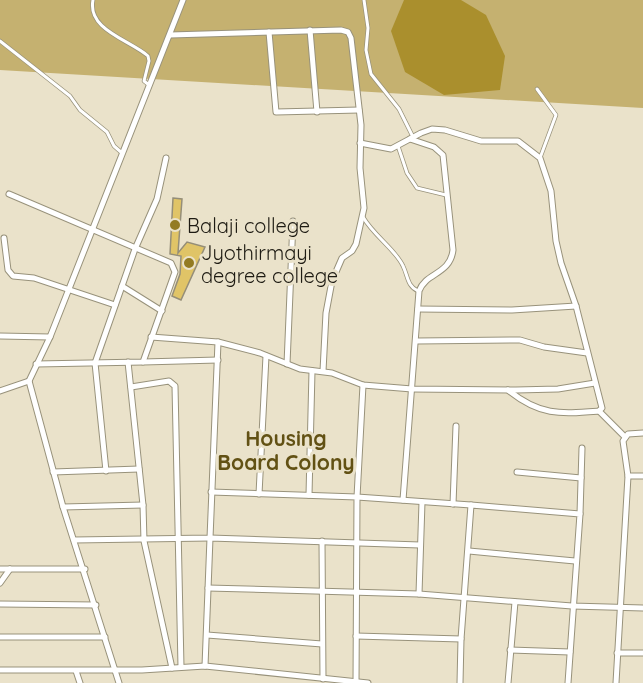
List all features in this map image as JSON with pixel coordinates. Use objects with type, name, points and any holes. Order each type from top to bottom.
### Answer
[{"type":"street","points":[[119,683],[85,569],[63,507],[29,381],[50,337],[183,0]]},
{"type":"street","points":[[170,35],[309,30],[348,32],[351,39],[359,110],[363,217],[356,244],[352,251],[342,258],[332,281],[326,313],[322,371]]},
{"type":"street","points":[[309,30],[317,112]]},
{"type":"street","points":[[269,32],[276,112],[359,110]]},
{"type":"street","points":[[360,143],[385,148],[398,146],[432,129],[445,130],[481,141],[518,141],[540,158],[547,172],[551,191],[558,252],[576,306],[602,408],[599,411]]},
{"type":"street","points":[[403,500],[417,341],[419,291],[424,282],[449,265],[452,259],[453,239],[443,155],[434,147],[412,138]]},
{"type":"street","points":[[106,471],[95,363],[135,249],[157,200],[166,158]]},
{"type":"street","points":[[9,194],[57,213],[90,231],[171,263],[175,272],[143,362]]},
{"type":"street","points":[[286,364],[293,221]]},
{"type":"street","points":[[4,238],[10,274],[34,278],[115,305]]},
{"type":"street","points":[[122,286],[162,311]]},
{"type":"street","points":[[418,309],[500,310],[576,306]]},
{"type":"street","points":[[0,336],[50,337]]},
{"type":"street","points":[[152,337],[218,342],[363,385],[412,389],[508,390],[558,389],[595,383]]},
{"type":"street","points":[[417,341],[520,340],[544,347],[587,353]]},
{"type":"street","points":[[205,666],[218,342]]},
{"type":"street","points":[[259,494],[266,356]]},
{"type":"street","points":[[36,364],[218,360]]},
{"type":"street","points":[[128,362],[143,505],[144,541],[172,668]]},
{"type":"street","points":[[309,495],[312,371]]},
{"type":"street","points":[[0,391],[29,381]]},
{"type":"street","points":[[130,387],[168,381],[175,386],[180,667]]},
{"type":"street","points":[[356,683],[357,497],[363,385]]},
{"type":"street","points":[[508,390],[522,401],[551,413],[599,411],[624,436],[628,476],[616,683]]},
{"type":"street","points":[[453,504],[456,426]]},
{"type":"street","points":[[624,436],[643,433]]},
{"type":"street","points":[[568,683],[580,514],[582,447]]},
{"type":"street","points":[[53,472],[139,469]]},
{"type":"street","points":[[517,472],[581,478]]},
{"type":"street","points":[[628,476],[643,476]]},
{"type":"street","points":[[211,492],[357,497],[580,514]]},
{"type":"street","points":[[419,594],[422,502]]},
{"type":"street","points":[[63,507],[143,505]]},
{"type":"street","points":[[460,683],[471,505]]},
{"type":"street","points":[[74,540],[144,541],[210,538],[420,545]]},
{"type":"street","points":[[322,541],[323,679]]},
{"type":"street","points":[[469,551],[575,561]]},
{"type":"street","points":[[0,569],[85,569]]},
{"type":"street","points":[[0,583],[10,569]]},
{"type":"street","points":[[208,588],[419,594],[572,606],[643,608]]},
{"type":"street","points":[[508,683],[515,602]]},
{"type":"street","points":[[0,604],[96,605]]},
{"type":"street","points":[[207,635],[322,644]]},
{"type":"street","points":[[356,636],[461,639]]},
{"type":"street","points":[[0,637],[105,637]]},
{"type":"street","points":[[510,650],[570,652]]},
{"type":"street","points":[[617,653],[643,653]]},
{"type":"street","points":[[0,670],[115,671],[205,666],[368,683]]},
{"type":"street","points":[[76,671],[80,683]]},
{"type":"lane","points":[[93,0],[93,14],[99,23],[148,56],[144,81],[150,85]]},
{"type":"lane","points":[[364,0],[368,28],[366,50],[371,74],[399,109],[412,138]]},
{"type":"lane","points":[[0,41],[70,96],[80,110],[107,132],[114,146],[122,153]]},
{"type":"lane","points":[[537,89],[556,115],[540,158]]},
{"type":"lane","points":[[398,146],[407,173],[417,188],[447,195]]},
{"type":"lane","points":[[363,217],[371,230],[400,261],[413,288],[419,291]]},
{"type":"shaded area","points":[[0,0],[643,0],[643,108],[0,70]]},
{"type":"shaded area","points":[[404,0],[461,0],[486,15],[505,56],[500,90],[444,95],[405,72],[391,31]]},
{"type":"building","name":"Jyothirmayi degree college","points":[[173,198],[182,199],[178,253],[187,242],[205,247],[181,300],[172,296],[180,274],[181,256],[170,254]]},
{"type":"place","name":"Balaji college","points":[[175,225]]},
{"type":"place","name":"Jyothirmayi degree college","points":[[189,263]]},
{"type":"district","name":"Housing Board Colony","points":[[286,450]]}]
